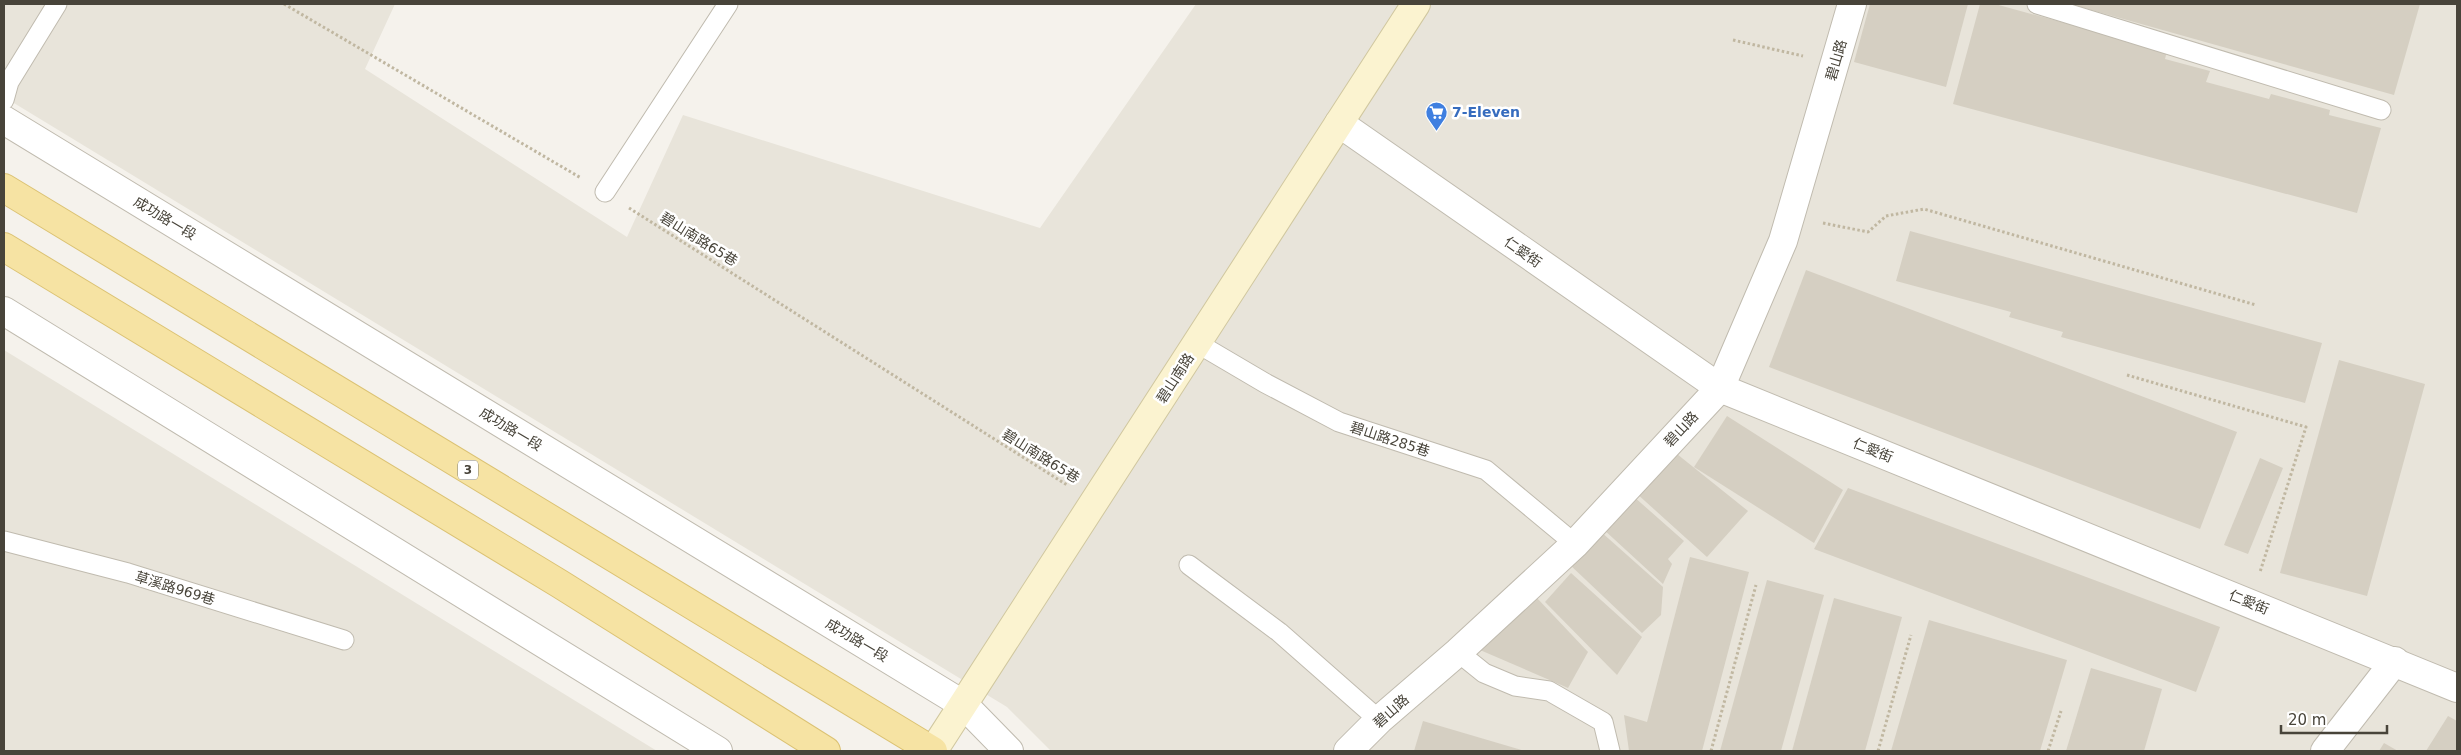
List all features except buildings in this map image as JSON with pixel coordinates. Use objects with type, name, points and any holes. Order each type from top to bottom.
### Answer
[{"type":"main road","name":"碧山南路","points":[[933,751],[1416,4]]},
{"type":"main road","name":"3","points":[[4,188],[933,751]]},
{"type":"main road","points":[[4,247],[560,584],[826,751]]},
{"type":"street","name":"碧山路","points":[[1348,751],[1379,720],[1458,652],[1574,544],[1720,388],[1783,241],[1852,4]]},
{"type":"street","name":"成功路一段","points":[[4,120],[964,705],[1009,751]]},
{"type":"street","name":"仁愛街","points":[[1339,123],[1720,388],[2395,661],[2457,688]]},
{"type":"street","points":[[4,311],[718,751]]},
{"type":"street","points":[[2325,751],[2395,661]]},
{"type":"lane","points":[[4,100],[10,82],[57,4]]},
{"type":"lane","points":[[605,192],[728,4]]},
{"type":"lane","points":[[2037,4],[2381,110]]},
{"type":"lane","name":"碧山路285巷","points":[[1197,343],[1265,383],[1339,422],[1486,470],[1574,544]]},
{"type":"lane","name":"草溪路969巷","points":[[4,541],[128,573],[344,640]]},
{"type":"lane","points":[[1189,565],[1279,632],[1379,720]]},
{"type":"lane","points":[[1458,652],[1484,673],[1515,686],[1549,691],[1603,722],[1610,751]]},
{"type":"path","name":"碧山南路65巷","points":[[284,4],[605,192],[1095,503]]},
{"type":"path","points":[[1733,40],[1835,63]]},
{"type":"path","points":[[1790,216],[1868,232],[1886,216],[1924,210],[2256,305]]},
{"type":"path","points":[[2127,375],[2306,427],[2250,603]]},
{"type":"path","points":[[1711,751],[1756,585]]},
{"type":"path","points":[[1878,751],[1911,635]]},
{"type":"path","points":[[2048,751],[2061,711]]},
{"type":"shaded area","points":[[4,4],[395,4],[365,69],[627,237],[683,115],[1040,228],[1196,4],[2457,4],[2457,751],[1051,751],[1007,707],[4,97]]},
{"type":"shaded area","points":[[4,350],[657,751],[4,751]]},
{"type":"place","name":"7-Eleven","points":[[1436,131]]}]
